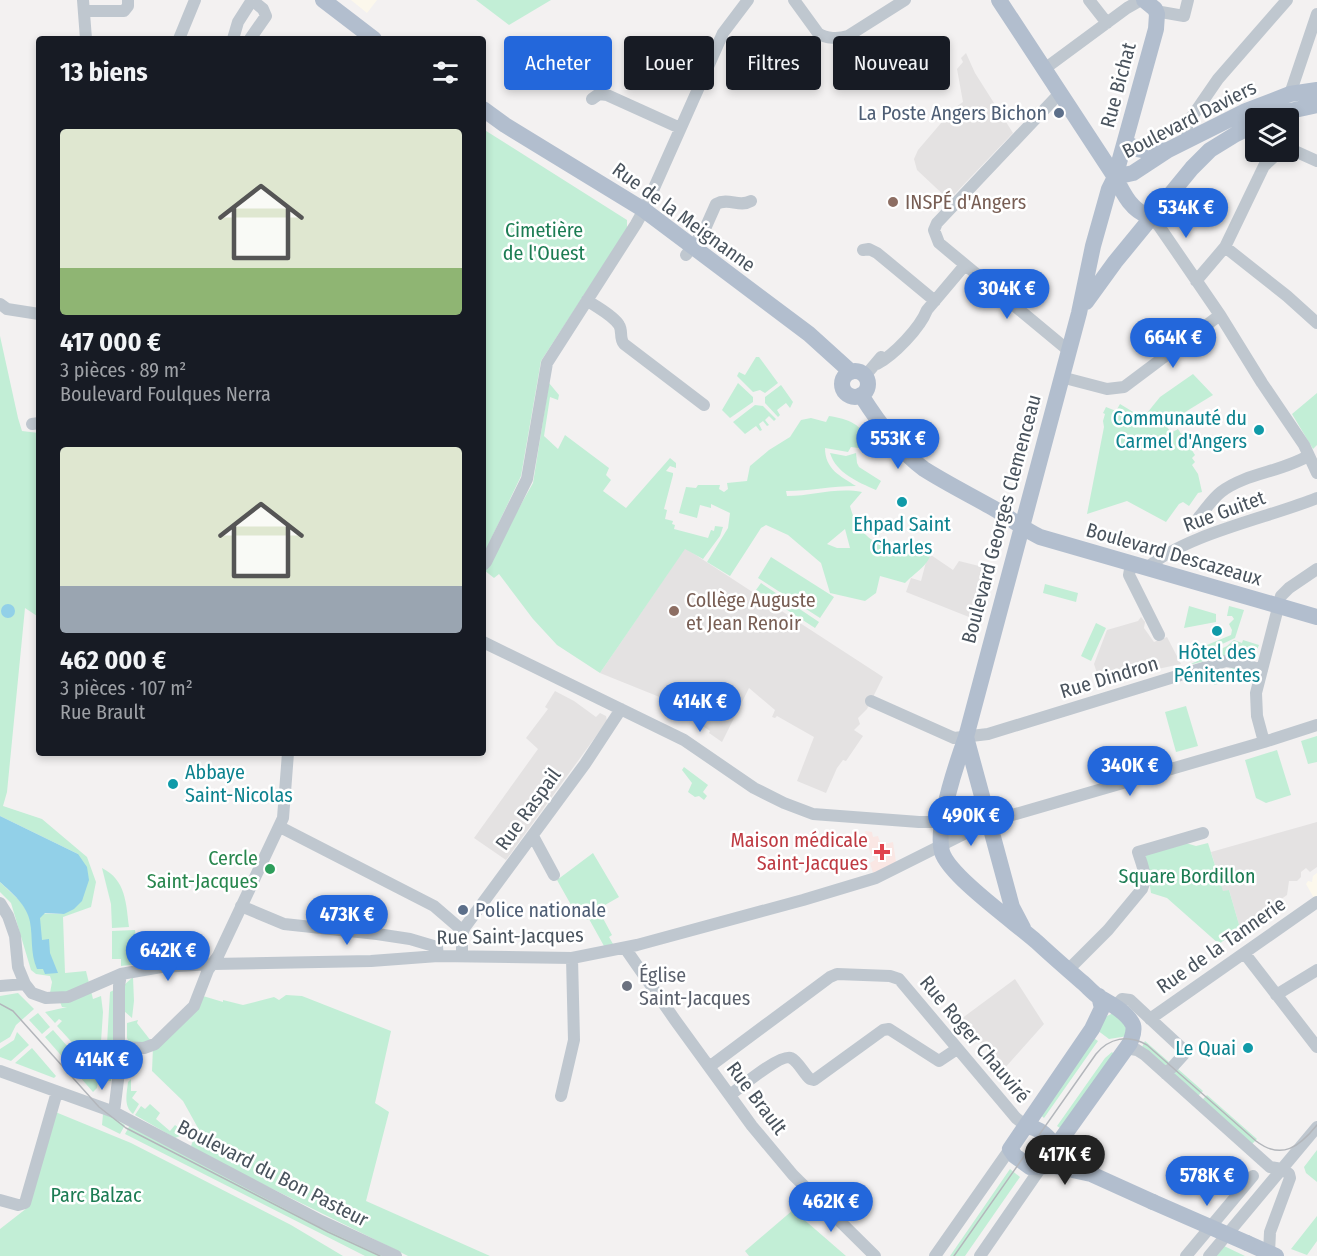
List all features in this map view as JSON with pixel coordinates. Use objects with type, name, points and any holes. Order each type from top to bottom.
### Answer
[{"type":"main road","points":[[323,0],[370,36]]},
{"type":"main road","points":[[336,0],[382,36]]},
{"type":"main road","points":[[999,0],[1115,177],[1125,197],[1138,212],[1150,218]]},
{"type":"main road","name":"Rue Bichat","points":[[1115,177],[1156,29],[1150,3]]},
{"type":"main road","name":"Boulevard Daviers","points":[[1115,177],[1133,172],[1168,150],[1246,111],[1290,94],[1317,90]]},
{"type":"main road","name":"Boulevard Daviers","points":[[1299,109],[1317,105]]},
{"type":"main road","name":"Rue de la Meignanne","points":[[486,111],[642,215],[689,251],[809,334],[859,373],[843,387],[849,395],[861,395],[891,437],[911,458],[925,469],[1003,514],[1020,528]]},
{"type":"main road","name":"Rue de la Meignanne","points":[[486,121],[642,215]]},
{"type":"main road","name":"Boulevard Daviers","points":[[1150,218],[1210,150],[1245,130]]},
{"type":"main road","points":[[1125,141],[1141,151],[1168,150]]},
{"type":"main road","name":"Boulevard Georges Clemenceau","points":[[941,845],[943,822],[957,762],[966,737],[1069,351],[1093,246],[1109,189],[1115,177]]},
{"type":"main road","name":"Boulevard Georges Clemenceau","points":[[1079,313],[1094,288],[1150,218]]},
{"type":"main road","name":"Boulevard Descazeaux","points":[[1020,528],[1040,537],[1317,617]]},
{"type":"main road","points":[[966,737],[1012,907],[1025,931]]},
{"type":"main road","points":[[941,845],[948,863],[1001,914],[1025,931],[1098,996],[1110,1010],[1128,1017],[1133,1024],[1134,1034],[1129,1048],[1042,1166]]},
{"type":"main road","points":[[1110,1010],[1068,1065],[1010,1149],[1015,1156],[1030,1167],[1054,1166],[1090,1174],[1272,1255]]},
{"type":"main road","points":[[1026,1126],[1034,1127],[1057,1145],[1062,1154],[1090,1174]]},
{"type":"street","points":[[86,36],[84,6],[123,11],[128,6],[128,0]]},
{"type":"street","points":[[180,36],[195,0]]},
{"type":"street","points":[[234,36],[238,22],[252,0],[263,9],[266,16],[252,36]]},
{"type":"street","points":[[486,562],[527,479],[546,363],[642,215],[723,33],[748,0]]},
{"type":"street","points":[[794,0],[818,33],[822,36],[840,38],[848,36],[905,0]]},
{"type":"street","points":[[1089,0],[1107,23]]},
{"type":"street","points":[[1043,70],[1107,23],[1150,3],[1161,12],[1184,15],[1188,0]]},
{"type":"street","points":[[1190,139],[1187,124],[1218,79],[1287,0]]},
{"type":"street","points":[[1290,94],[1317,14]]},
{"type":"street","points":[[592,99],[599,94],[607,95],[680,128]]},
{"type":"street","points":[[1059,94],[937,223],[934,230],[939,243],[1069,351]]},
{"type":"street","points":[[1299,152],[1317,161]]},
{"type":"street","points":[[1196,281],[1224,247],[1264,166],[1268,162]]},
{"type":"street","points":[[689,251],[704,231],[716,204],[726,200],[742,204],[751,201]]},
{"type":"street","points":[[1150,218],[1159,226],[1220,315],[1304,445],[1317,473]]},
{"type":"street","points":[[1224,247],[1287,296],[1317,323]]},
{"type":"street","points":[[863,250],[869,249],[877,253],[931,305]]},
{"type":"street","points":[[859,373],[931,305],[965,265]]},
{"type":"street","points":[[587,300],[618,323],[621,330],[620,338],[624,344],[704,405]]},
{"type":"street","points":[[0,304],[7,309],[36,314]]},
{"type":"street","points":[[1061,377],[1107,389],[1124,387],[1220,315]]},
{"type":"street","points":[[1199,517],[1216,496],[1234,484],[1308,456]]},
{"type":"street","name":"Rue Guitet","points":[[1139,566],[1210,536],[1317,498]]},
{"type":"street","points":[[1139,566],[1129,575],[1159,635]]},
{"type":"street","points":[[1264,742],[1256,706],[1256,693],[1281,596],[1317,569]]},
{"type":"street","points":[[486,643],[684,740],[770,797],[813,814],[919,822],[972,820],[988,822],[1317,725]]},
{"type":"street","name":"Rue Dindron","points":[[966,737],[988,734],[1226,661],[1262,670]]},
{"type":"street","points":[[871,701],[951,737],[966,737]]},
{"type":"street","name":"Rue Raspail","points":[[463,931],[533,836],[621,709]]},
{"type":"street","points":[[119,1047],[144,1048],[155,1044],[194,1006],[208,970],[280,827],[284,815],[288,756]]},
{"type":"street","name":"Rue Saint-Jacques","points":[[25,984],[36,996],[62,998],[80,993],[121,974],[161,967],[371,961],[438,956],[572,958],[625,948],[804,900],[876,878],[988,822]]},
{"type":"street","points":[[280,827],[434,906],[463,931],[462,956]]},
{"type":"street","points":[[1068,970],[1108,930],[1142,889],[1145,876],[1138,852],[1203,833]]},
{"type":"street","points":[[533,836],[554,875]]},
{"type":"street","points":[[0,903],[8,916],[15,936],[18,967],[25,984],[1,985]]},
{"type":"street","name":"Rue de la Tannerie","points":[[1150,1020],[1316,904]]},
{"type":"street","points":[[241,906],[284,924],[377,934],[428,943],[438,947],[438,956]]},
{"type":"street","name":"Rue Brault","points":[[625,948],[752,1126],[793,1175],[875,1256]]},
{"type":"street","points":[[1245,954],[1317,1047]]},
{"type":"street","points":[[561,1096],[574,1040],[572,958]]},
{"type":"street","points":[[1276,995],[1317,970]]},
{"type":"street","points":[[114,1112],[118,1086],[121,974]]},
{"type":"street","name":"Rue Roger Chauviré","points":[[709,1067],[830,977],[837,974],[884,975],[898,979],[1016,1118],[1026,1126]]},
{"type":"street","points":[[1110,1010],[1126,998],[1186,1052],[1166,1074]]},
{"type":"street","points":[[730,1095],[777,1061],[787,1057],[792,1058],[808,1077],[814,1080],[883,1030],[889,1029],[939,1061],[957,1049]]},
{"type":"street","points":[[1129,1048],[1145,1055],[1276,1168],[1289,1174],[1290,1178],[1270,1232],[1272,1255]]},
{"type":"street","name":"Boulevard du Bon Pasteur","points":[[0,1071],[114,1112],[321,1221],[396,1256]]},
{"type":"street","points":[[0,1200],[21,1205],[26,1200],[57,1092]]},
{"type":"street","points":[[1209,1256],[1276,1168],[1317,1127]]},
{"type":"street","points":[[935,1256],[1010,1149]]},
{"type":"street","points":[[980,1256],[1042,1166]]},
{"type":"street","points":[[1186,1256],[1253,1176]]},
{"type":"shaded area","points":[[351,0],[377,0],[367,13]]},
{"type":"shaded area","points":[[966,53],[975,73],[1013,133],[949,200],[917,170],[914,159],[918,150],[953,109],[963,102],[957,69],[963,62],[961,58]]},
{"type":"shaded area","points":[[685,548],[883,677],[867,709],[858,718],[860,724],[854,730],[863,736],[846,761],[843,760],[837,768],[826,793],[797,781],[814,737],[777,716],[772,717],[775,710],[749,688],[722,742],[682,709],[667,700],[600,673]]},
{"type":"shaded area","points":[[931,555],[953,570],[959,561],[987,568],[974,619],[906,592],[911,578],[921,581],[926,562]]},
{"type":"shaded area","points":[[1141,617],[1145,622],[1144,628],[1154,642],[1167,637],[1181,664],[1139,673],[1137,668],[1121,676],[1119,670],[1113,672],[1114,675],[1098,676],[1094,664],[1107,630],[1138,621]]},
{"type":"shaded area","points":[[555,691],[596,717],[600,713],[606,716],[607,721],[506,860],[474,838],[538,749],[526,738],[548,709],[545,707]]},
{"type":"shaded area","points":[[1317,822],[1317,867],[1310,872],[1306,868],[1301,872],[1301,877],[1297,881],[1289,881],[1287,895],[1240,928],[1229,890],[1223,892],[1211,852]]},
{"type":"shaded area","name":"Maison médicale Saint-Jacques","points":[[865,831],[872,832],[873,837],[878,836],[881,845],[893,842],[896,862],[873,873],[870,863],[875,860],[870,852]]},
{"type":"shaded area","points":[[1317,873],[1317,896],[1314,898],[1306,884],[1308,881],[1312,882],[1313,876]]},
{"type":"shaded area","points":[[1015,979],[1044,1024],[1003,1070],[961,1019]]},
{"type":"green space","points":[[476,0],[551,0],[509,25]]},
{"type":"green space","name":"Cimetière de l'Ouest","points":[[486,131],[627,220],[627,229],[541,361],[521,476],[486,550]]},
{"type":"green space","points":[[0,336],[22,431],[36,433],[36,615],[25,608],[7,792],[3,806],[42,819],[87,857],[96,882],[91,907],[63,917],[65,973],[86,971],[93,999],[101,996],[103,1012],[99,1072],[57,1026],[62,1021],[59,1019],[55,1023],[45,1012],[67,1007],[62,1007],[56,992],[50,993],[52,982],[50,976],[36,974],[31,970],[11,903],[0,892],[0,882],[21,902],[28,913],[64,914],[78,854],[0,816]]},
{"type":"green space","points":[[756,357],[759,357],[778,383],[765,393],[760,390],[753,392],[737,376],[739,372],[745,375]]},
{"type":"green space","points":[[1193,374],[1213,395],[1177,417],[1175,415],[1164,422],[1171,433],[1178,429],[1195,455],[1192,458],[1195,462],[1192,465],[1198,474],[1202,492],[1198,493],[1189,506],[1183,502],[1179,504],[1166,522],[1127,501],[1087,514],[1104,427],[1105,414],[1103,413],[1106,407],[1116,411],[1120,404],[1143,418],[1160,397]]},
{"type":"green space","points":[[549,383],[559,395],[558,400],[550,397],[544,436],[558,449],[565,435],[609,468],[606,475],[611,480],[603,491],[626,508],[670,458],[676,463],[676,468],[670,466],[666,471],[673,475],[664,509],[667,510],[665,519],[673,521],[674,529],[708,538],[715,526],[723,527],[720,536],[703,559],[685,549],[600,673],[557,645],[533,619],[499,574],[494,578],[486,572],[486,566],[533,483]]},
{"type":"green space","points":[[738,383],[753,397],[753,402],[730,418],[722,410]]},
{"type":"green space","points":[[781,385],[793,402],[790,408],[786,403],[777,410],[780,415],[778,417],[765,403],[765,397]]},
{"type":"green space","points":[[1317,393],[1317,445],[1313,449],[1292,414]]},
{"type":"green space","points":[[755,405],[763,406],[776,419],[774,421],[769,416],[765,420],[769,425],[767,426],[763,421],[759,424],[762,430],[760,431],[756,426],[745,434],[733,422]]},
{"type":"green space","points":[[829,416],[848,421],[863,431],[870,443],[866,449],[851,447],[848,452],[825,448],[831,467],[856,486],[786,491],[787,496],[833,491],[862,492],[850,506],[856,523],[866,535],[893,552],[918,541],[933,543],[930,556],[924,566],[905,583],[880,576],[876,593],[865,601],[830,593],[821,563],[788,535],[766,525],[761,528],[730,576],[707,562],[728,528],[730,513],[711,504],[711,508],[700,505],[697,518],[679,513],[686,487],[720,485],[719,489],[724,492],[728,489],[727,483],[747,481],[750,466],[769,450],[790,437],[801,420],[811,418],[826,422]],"holes":[[[845,529],[850,548],[837,548],[827,544]]]},
{"type":"green space","points":[[830,453],[846,456],[856,453],[859,467],[881,481],[876,490],[842,471]]},
{"type":"green space","points":[[771,557],[834,597],[820,618],[758,578]]},
{"type":"green space","points":[[761,583],[819,622],[815,628],[756,590]]},
{"type":"green space","points":[[1045,584],[1078,593],[1076,602],[1043,593]]},
{"type":"green space","points":[[1189,606],[1216,614],[1216,622],[1184,628]]},
{"type":"green space","points":[[1229,606],[1244,610],[1235,638],[1186,661],[1185,654],[1231,635],[1232,630],[1229,624],[1234,619],[1232,616],[1227,616]]},
{"type":"green space","points":[[1096,623],[1106,628],[1091,661],[1081,656]]},
{"type":"green space","points":[[1234,640],[1259,645],[1253,659],[1236,653],[1189,665],[1227,646]]},
{"type":"green space","points":[[1233,668],[1249,672],[1250,675],[1214,685],[1211,677],[1216,675],[1216,672]]},
{"type":"green space","points":[[1186,706],[1198,746],[1176,752],[1165,712]]},
{"type":"green space","points":[[1317,736],[1317,762],[1308,764],[1301,741]]},
{"type":"green space","points":[[1277,750],[1291,795],[1266,803],[1256,798],[1245,760]]},
{"type":"green space","points":[[684,767],[708,785],[703,792],[707,796],[704,800],[688,792],[692,783],[682,770]]},
{"type":"green space","name":"Square Bordillon","points":[[1182,842],[1196,846],[1208,843],[1223,891],[1229,890],[1240,928],[1219,944],[1167,898],[1151,893],[1145,853]]},
{"type":"green space","points":[[593,853],[619,897],[598,909],[612,935],[609,937],[613,944],[604,946],[589,919],[587,920],[584,916],[579,919],[557,880]]},
{"type":"green space","points":[[102,868],[116,879],[120,886],[129,927],[112,928],[111,904]]},
{"type":"green space","points":[[135,930],[139,964],[121,966],[121,959],[112,959],[112,931]]},
{"type":"green space","points":[[133,977],[132,1018],[124,1011],[123,986]]},
{"type":"green space","points":[[114,990],[111,1081],[107,1081],[105,1079],[110,992]]},
{"type":"green space","points":[[18,993],[34,1009],[16,1025],[10,1037],[0,1043],[0,996]]},
{"type":"green space","points":[[286,995],[302,996],[391,1031],[375,1103],[389,1112],[366,1201],[490,1256],[408,1256],[226,1166],[191,1146],[198,1128],[183,1101],[152,1071],[153,1047],[203,996],[243,1005],[274,997],[279,1000]]},
{"type":"green space","points":[[38,1013],[50,1027],[42,1034],[29,1020]]},
{"type":"green space","points":[[1113,1013],[1124,1021],[1128,1036],[1109,1039],[1097,1030],[1107,1016]]},
{"type":"green space","points":[[138,1020],[137,1023],[151,1041],[147,1043],[129,1042],[127,1038],[127,1023]]},
{"type":"green space","points":[[53,1030],[98,1081],[97,1088],[93,1092],[45,1037]]},
{"type":"green space","points":[[17,1032],[29,1045],[11,1061],[0,1057],[0,1049],[14,1040]]},
{"type":"green space","points":[[1092,1037],[1098,1041],[1044,1118],[1038,1113]]},
{"type":"green space","points":[[1145,1041],[1169,1062],[1164,1068],[1141,1049]]},
{"type":"green space","points":[[32,1048],[56,1076],[54,1078],[15,1063]]},
{"type":"green space","points":[[1112,1052],[1115,1055],[1063,1130],[1057,1126],[1105,1058]]},
{"type":"green space","points":[[1178,1069],[1203,1091],[1197,1097],[1172,1075]]},
{"type":"green space","points":[[131,1079],[131,1091],[137,1091],[132,1098],[139,1104],[133,1114],[126,1099],[128,1082]]},
{"type":"green space","points":[[1207,1095],[1257,1139],[1251,1145],[1201,1101]]},
{"type":"green space","points":[[150,1104],[160,1113],[156,1119],[170,1131],[175,1125],[183,1131],[180,1136],[175,1138],[135,1115],[141,1106],[145,1109]]},
{"type":"green space","name":"Parc Balzac","points":[[53,1111],[131,1143],[291,1225],[343,1256],[0,1256],[0,1229],[27,1208]]},
{"type":"green space","points":[[103,1114],[125,1125],[120,1134],[102,1125]]},
{"type":"green space","points":[[130,1125],[385,1256],[365,1256],[125,1134]]},
{"type":"green space","points":[[1317,1150],[1317,1182],[1306,1173],[1304,1167]]},
{"type":"green space","points":[[1010,1169],[1020,1177],[965,1256],[950,1256]]},
{"type":"green space","points":[[793,1210],[846,1256],[749,1256],[745,1251]]},
{"type":"green space","points":[[1317,1216],[1317,1241],[1307,1255],[1291,1249]]},
{"type":"green space","points":[[1224,1246],[1245,1256],[1216,1256]]},
{"type":"water","points":[[8,604],[13,606],[15,611],[13,616],[8,618],[3,616],[1,611],[3,606]]},
{"type":"water","points":[[0,816],[78,854],[87,867],[89,880],[82,901],[74,909],[64,914],[45,913],[40,918],[42,940],[49,939],[50,953],[58,973],[45,974],[43,969],[37,969],[26,910],[0,882]]},
{"type":"tram line","points":[[0,1004],[13,1011],[99,1107],[126,1128],[328,1232],[380,1256]]},
{"type":"tram line","points":[[954,1256],[1096,1054],[1113,1041],[1126,1039],[1147,1045],[1265,1147],[1274,1150],[1290,1148],[1297,1145],[1317,1125]]},
{"type":"place","name":"La Poste Angers Bichon","points":[[1059,113]]},
{"type":"place","name":"INSPÉ d'Angers","points":[[893,202]]},
{"type":"place","name":"Communauté du Carmel d'Angers","points":[[1259,430]]},
{"type":"place","name":"Ehpad Saint Charles","points":[[902,502]]},
{"type":"place","name":"Collège Auguste et Jean Renoir","points":[[674,611]]},
{"type":"place","name":"Hôtel des Pénitentes","points":[[1217,631]]},
{"type":"place","name":"Abbaye Saint-Nicolas","points":[[173,784]]},
{"type":"place","name":"Maison médicale Saint-Jacques","points":[[882,852]]},
{"type":"place","name":"Cercle Saint-Jacques","points":[[270,869]]},
{"type":"place","name":"Police nationale","points":[[463,910]]},
{"type":"place","name":"Église Saint-Jacques","points":[[627,986]]},
{"type":"place","name":"Le Quai","points":[[1248,1048]]}]
